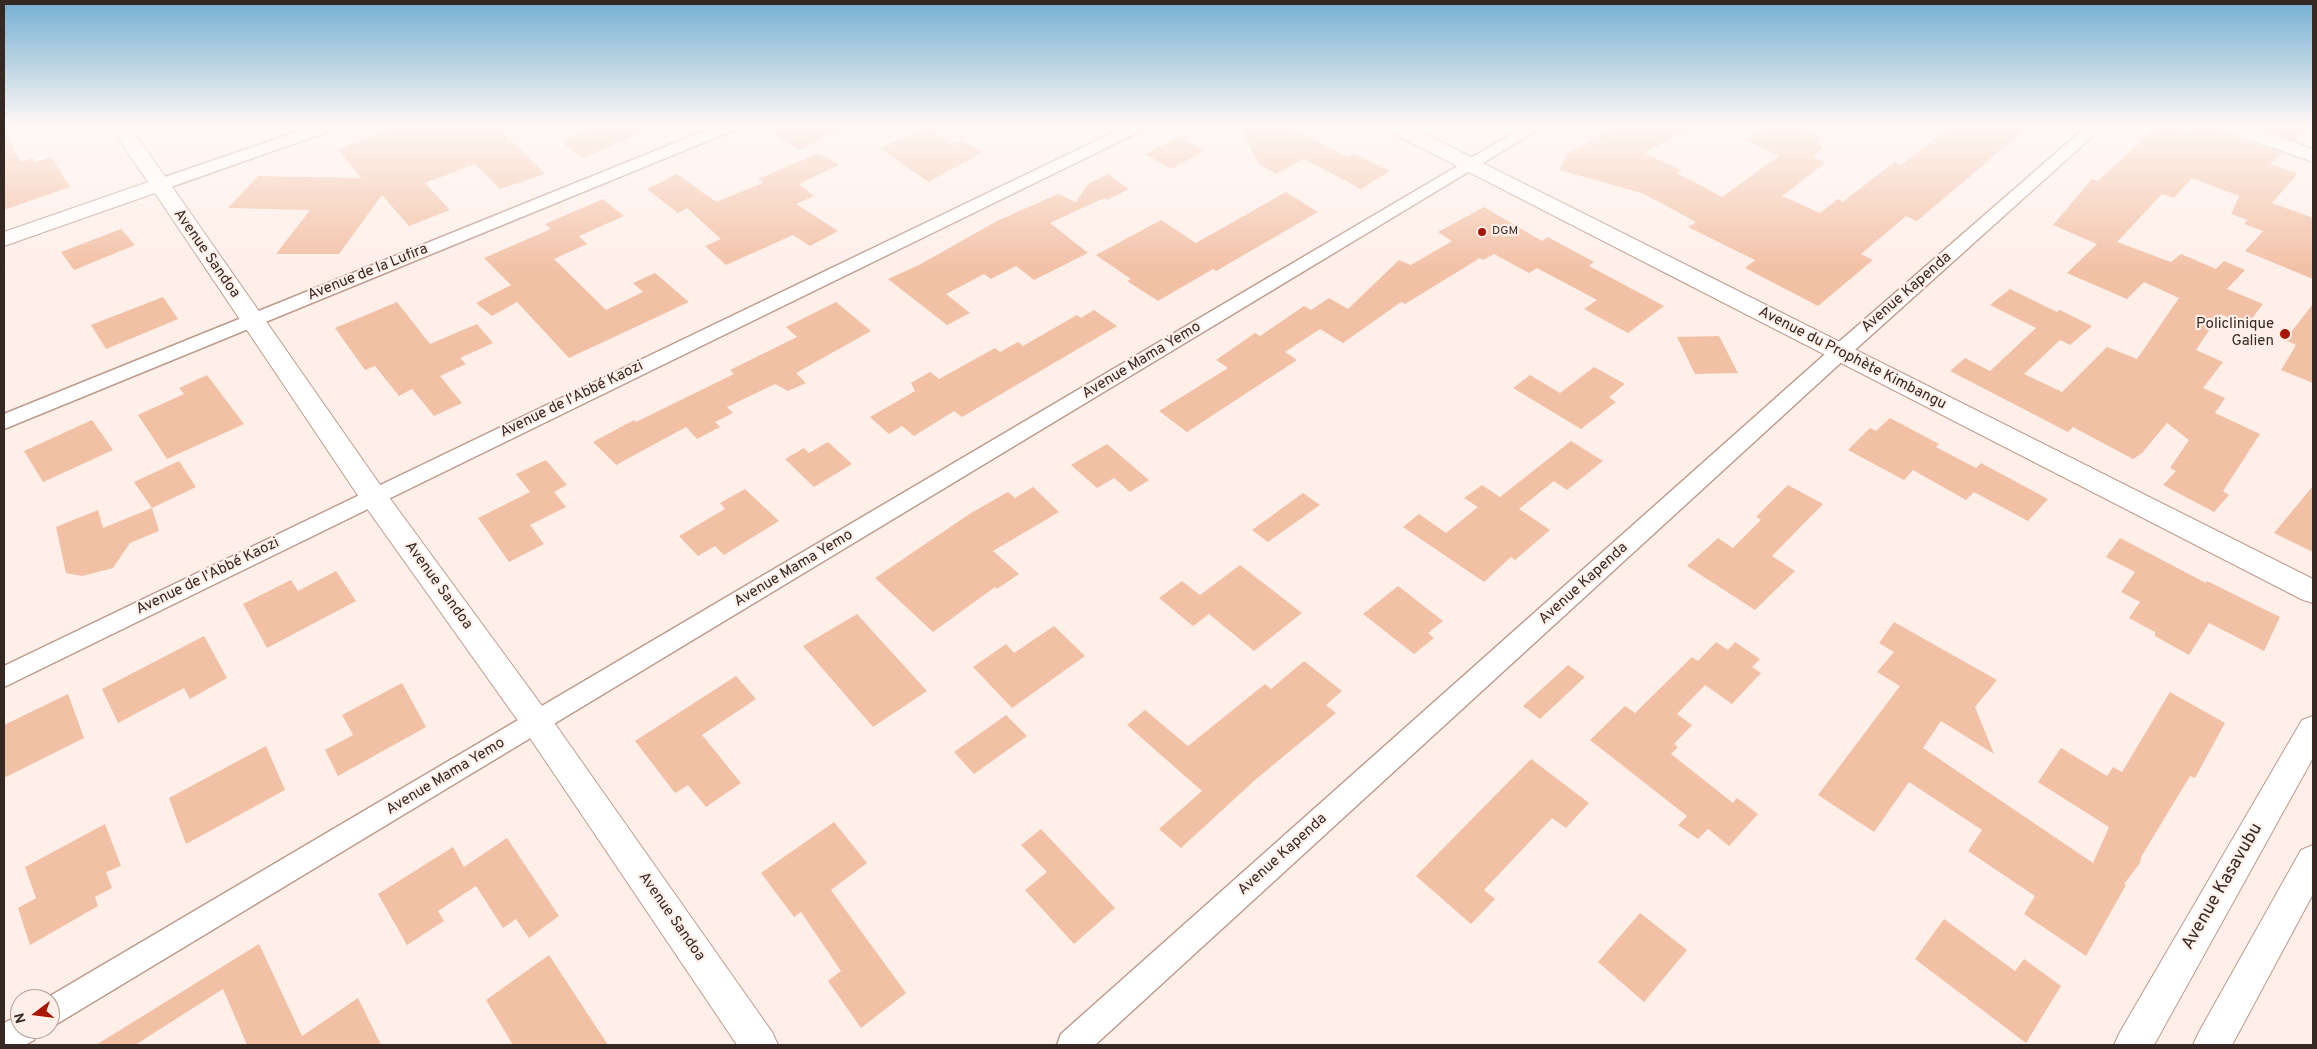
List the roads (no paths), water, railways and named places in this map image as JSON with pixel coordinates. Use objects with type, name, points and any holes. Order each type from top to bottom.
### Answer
[{"type":"street","name":"Avenue Sandoa","points":[[152,174],[373,496],[537,723],[759,1045]]},
{"type":"street","points":[[4,239],[191,174]]},
{"type":"street","name":"Avenue de la Lufira","points":[[4,422],[612,174]]},
{"type":"street","name":"Avenue de l'Abbé Kaozi","points":[[4,677],[373,496],[1040,174]]},
{"type":"street","name":"Avenue Mama Yemo","points":[[60,1007],[1456,174]]},
{"type":"street","name":"Avenue du Prophète Kimbangu","points":[[1489,174],[2313,592]]},
{"type":"street","name":"Avenue Kapenda","points":[[1072,1045],[1840,352],[2042,174]]},
{"type":"street","name":"Avenue Kasavubu","points":[[2133,1045],[2313,729]]},
{"type":"street","points":[[2212,1045],[2313,860]]},
{"type":"place","name":"DGM","points":[[1482,232]]},
{"type":"place","name":"Policlinique Galien","points":[[2285,334]]}]
